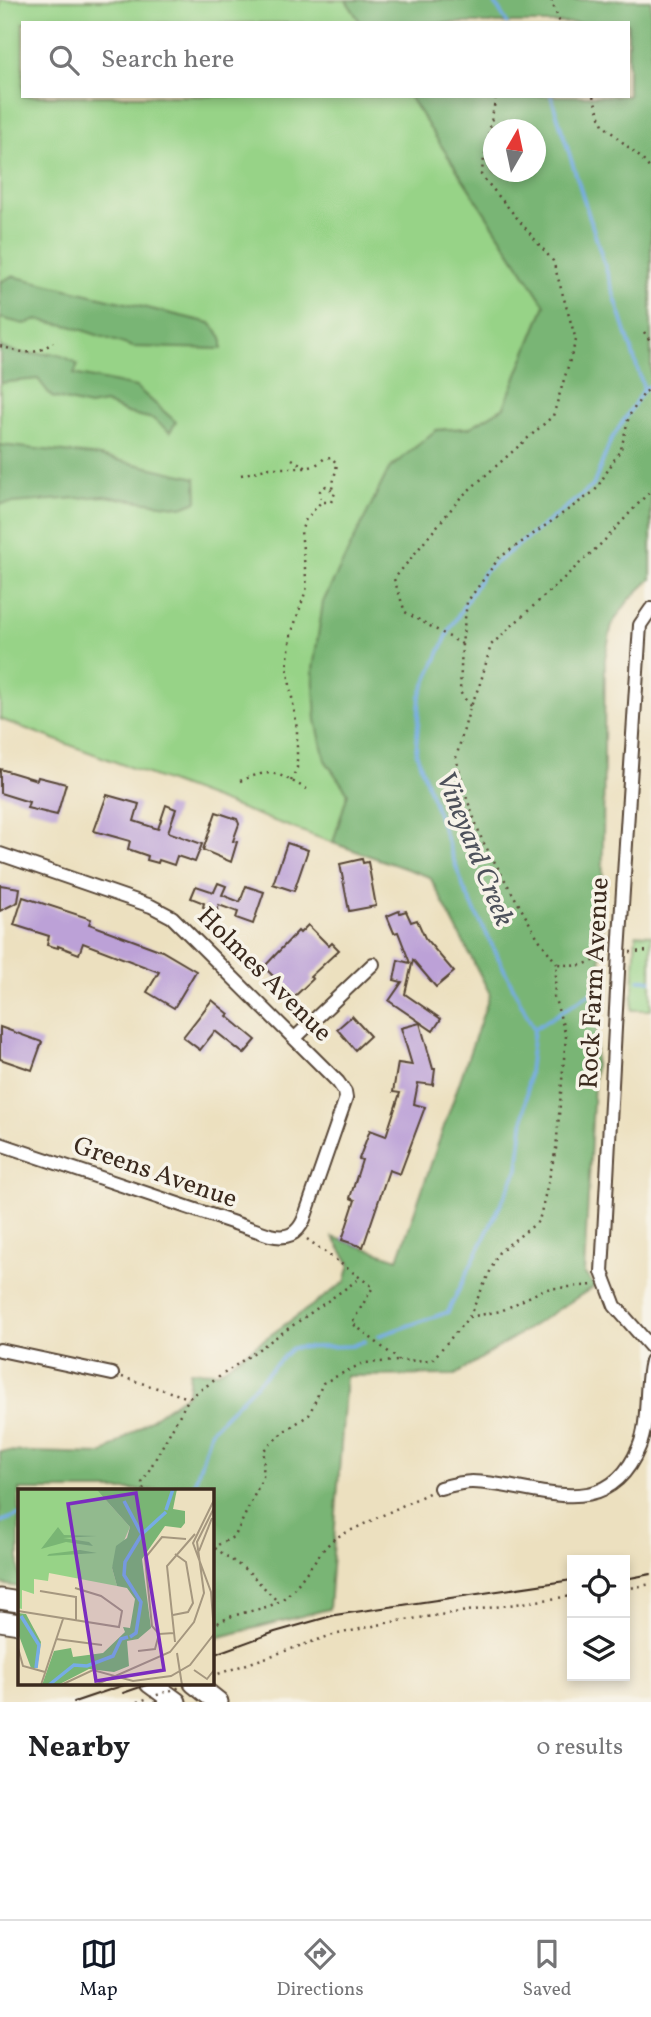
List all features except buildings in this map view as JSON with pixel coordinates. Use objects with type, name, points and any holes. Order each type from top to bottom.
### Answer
[{"type":"main road","points":[[0,1599],[18,1602]]},
{"type":"main road","points":[[0,1621],[18,1624]]},
{"type":"main road","points":[[153,1685],[176,1702]]},
{"type":"main road","points":[[196,1685],[218,1702]]},
{"type":"street","name":"Rock Farm Avenue","points":[[651,609],[640,625],[602,1272],[615,1306],[651,1347]]},
{"type":"street","name":"Holmes Avenue","points":[[0,854],[150,906],[172,917],[342,1086],[346,1098],[304,1219],[302,1236]]},
{"type":"street","points":[[295,1038],[373,964]]},
{"type":"street","name":"Greens Avenue","points":[[0,1144],[270,1235],[302,1236]]},
{"type":"street","points":[[0,1350],[112,1374]]},
{"type":"street","points":[[440,1488],[471,1482],[577,1497],[603,1489],[622,1473],[639,1447],[651,1361]]},
{"type":"path","points":[[551,0],[559,21]]},
{"type":"path","points":[[462,644],[405,612],[394,579],[461,497],[553,416],[576,340],[553,261],[481,175],[496,98]]},
{"type":"path","points":[[594,98],[603,125],[651,170]]},
{"type":"path","points":[[644,332],[651,342]]},
{"type":"path","points":[[0,346],[29,353],[42,351],[52,342]]},
{"type":"path","points":[[470,706],[460,692],[467,602],[499,558],[595,491],[621,450],[629,416],[645,392],[651,389]]},
{"type":"path","points":[[241,475],[270,468],[307,468],[325,458],[334,458],[337,464],[332,489]]},
{"type":"path","points":[[292,459],[307,468]]},
{"type":"path","points":[[291,781],[297,768],[297,729],[287,666],[291,635],[307,587],[301,531],[306,519],[321,502],[322,488],[326,486],[332,489],[335,493],[331,502],[321,502]]},
{"type":"path","points":[[278,1602],[250,1573],[214,1548],[235,1536],[263,1477],[264,1450],[283,1432],[309,1415],[323,1383],[363,1363],[432,1360],[469,1317],[499,1252],[539,1220],[555,1149],[566,1036],[554,996],[556,964],[538,938],[482,840],[456,758],[491,645],[603,542],[651,490]]},
{"type":"path","points":[[240,781],[264,772],[307,789]]},
{"type":"path","points":[[556,964],[578,966],[619,953],[651,951]]},
{"type":"path","points":[[302,1236],[373,1287],[352,1323],[400,1361]]},
{"type":"path","points":[[144,1489],[142,1483],[189,1398],[360,1278]]},
{"type":"path","points":[[469,1317],[501,1311],[545,1289],[606,1284]]},
{"type":"path","points":[[112,1374],[189,1398]]},
{"type":"path","points":[[214,1625],[236,1613],[278,1602],[290,1592],[313,1561],[335,1538],[440,1488]]},
{"type":"path","points":[[630,1588],[651,1584]]},
{"type":"path","points":[[214,1675],[329,1636],[391,1622],[567,1598]]},
{"type":"path","points":[[137,1702],[187,1685]]},
{"type":"green space","points":[[0,0],[346,0],[360,21],[21,21],[21,98],[410,98],[545,305],[504,407],[469,428],[436,430],[325,760],[348,793],[333,843],[0,719]]},
{"type":"green space","points":[[346,0],[651,0],[651,579],[629,600],[612,624],[605,658],[602,931],[584,1273],[595,1286],[455,1375],[346,1376],[329,1609],[214,1638],[214,1489],[18,1489],[18,1587],[0,1584],[0,1451],[102,1454],[188,1393],[190,1371],[218,1372],[345,1282],[350,1264],[333,1237],[398,1259],[490,994],[430,877],[333,843],[348,793],[325,760],[316,720],[313,669],[323,602],[389,469],[436,430],[469,428],[504,407],[545,305],[410,98],[630,98],[630,21],[360,21]]},
{"type":"green space","points":[[12,276],[210,323],[222,337],[222,349],[133,347],[70,326],[38,320],[24,324],[0,318],[0,282]]},
{"type":"green space","points":[[0,347],[25,354],[60,355],[78,365],[74,374],[136,387],[176,422],[170,432],[153,419],[127,413],[105,403],[89,406],[52,397],[38,379],[0,383]]},
{"type":"green space","points":[[0,445],[100,456],[196,478],[197,501],[182,507],[104,496],[0,504]]},
{"type":"green space","points":[[636,934],[651,935],[651,1010],[632,1010]]},
{"type":"waterway","points":[[493,0],[506,21]]},
{"type":"waterway","points":[[552,98],[644,389]]},
{"type":"waterway","name":"Vineyard Creek","points":[[378,1336],[448,1312],[518,1169],[534,1029],[464,889],[416,752],[420,696],[450,629],[484,572],[593,486],[611,440],[644,389],[651,385]]},
{"type":"waterway","points":[[639,980],[651,980]]},
{"type":"waterway","points":[[534,1029],[594,991]]},
{"type":"waterway","name":"Vineyard Creek","points":[[193,1489],[211,1430],[292,1348],[352,1346],[365,1341]]},
{"type":"waterway","name":"Vineyard Creek","points":[[0,1522],[18,1515]]},
{"type":"tram line","points":[[630,1578],[651,1574]]},
{"type":"tram line","points":[[214,1654],[275,1632],[335,1615],[567,1581]]},
{"type":"tram line","points":[[74,1702],[124,1685]]},
{"type":"tram line","points":[[123,1693],[146,1685]]}]
